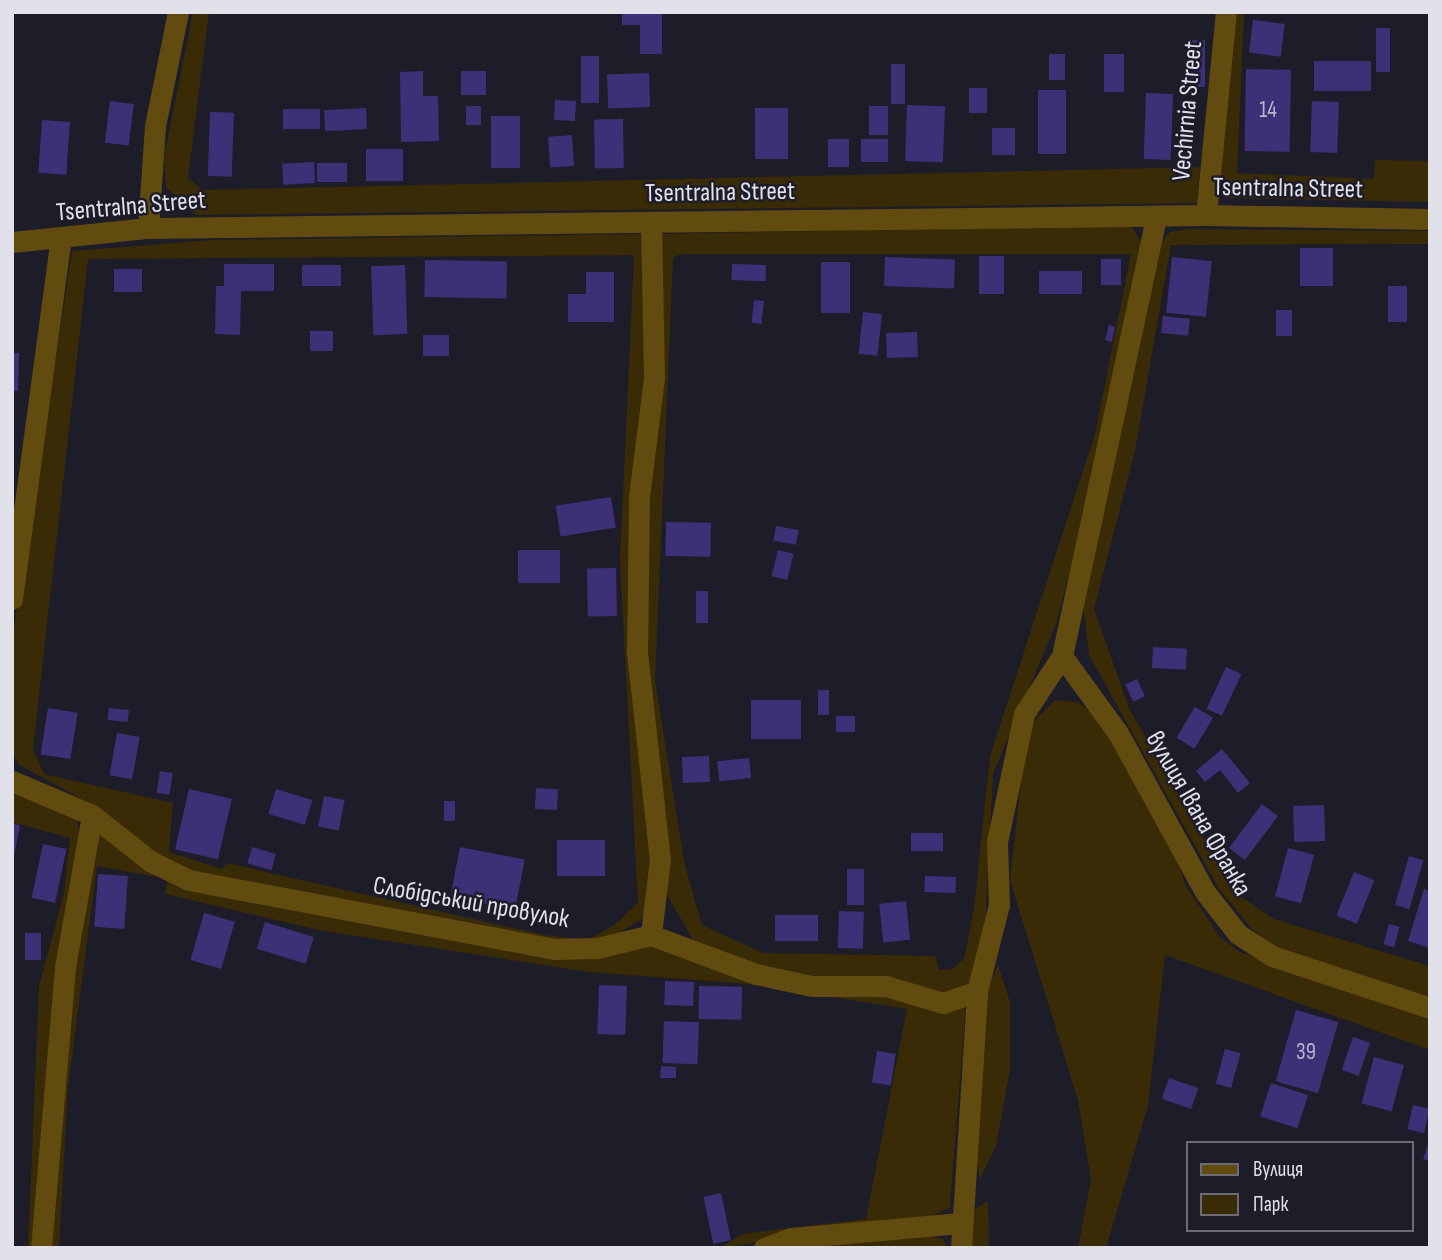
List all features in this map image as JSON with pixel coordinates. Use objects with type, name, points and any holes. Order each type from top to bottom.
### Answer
[{"type":"street","points":[[148,228],[155,126],[178,12]]},
{"type":"street","name":"Vechirnia Street","points":[[1206,215],[1226,12]]},
{"type":"street","name":"Tsentralna Street","points":[[12,242],[61,242],[148,228],[1206,215],[1430,219]]},
{"type":"street","points":[[961,1248],[960,1223],[977,991],[999,905],[996,842],[1024,714],[1062,656],[1156,216]]},
{"type":"street","points":[[651,222],[654,377],[639,496],[637,652],[660,859],[651,935],[786,982],[886,986],[943,1003],[977,991]]},
{"type":"street","points":[[12,598],[61,242]]},
{"type":"street","name":"вулиця Івана Франка","points":[[1062,656],[1126,745],[1206,891],[1238,934],[1272,956],[1430,1008]]},
{"type":"street","name":"Слобідський провулок","points":[[12,781],[92,815],[150,862],[189,880],[554,949],[597,948],[651,935]]},
{"type":"street","points":[[41,1248],[65,967],[92,815]]},
{"type":"street","points":[[764,1248],[792,1238],[960,1223]]},
{"type":"green space","points":[[193,12],[209,12],[188,178],[202,190],[1200,167],[1197,203],[196,215],[166,187],[164,157]]},
{"type":"green space","points":[[1230,12],[1244,12],[1237,173],[1374,179],[1375,160],[1430,161],[1430,202],[1224,198],[1219,183]]},
{"type":"green space","points":[[1131,225],[1141,243],[1076,549],[1056,624],[993,774],[985,930],[972,984],[957,994],[785,977],[696,945],[667,895],[644,613],[662,234]],"holes":[[[680,254],[1131,254],[1095,434],[990,756],[974,908],[964,959],[952,969],[939,970],[935,956],[763,953],[702,925],[685,866],[655,681],[673,258]]]},
{"type":"green space","points":[[1186,229],[1430,231],[1430,244],[1171,245],[1135,451],[1094,609],[1129,708],[1235,893],[1274,919],[1430,966],[1430,999],[1281,952],[1253,930],[1219,889],[1089,655],[1083,605],[1162,242],[1170,232]]},
{"type":"green space","points":[[645,234],[648,385],[635,509],[635,667],[655,876],[642,919],[601,944],[550,945],[181,871],[85,801],[18,764],[12,752],[12,641],[72,251],[212,240]],"holes":[[[634,255],[620,560],[638,903],[613,926],[587,940],[544,935],[227,863],[222,869],[169,852],[173,803],[44,774],[33,750],[88,259]]]},
{"type":"green space","points":[[1055,700],[1077,702],[1101,719],[1174,846],[1185,885],[1220,937],[1240,952],[1430,1015],[1430,1050],[1165,955],[1148,1106],[1106,1248],[1078,1248],[1091,1180],[1078,1100],[1010,880],[1027,728]]},
{"type":"green space","points":[[12,788],[63,807],[77,820],[81,844],[36,1248],[28,1248],[39,986],[64,893],[70,838],[12,822]]},
{"type":"green space","points":[[100,835],[140,860],[504,948],[654,946],[877,993],[966,1003],[950,1207],[927,1219],[720,1248],[742,1234],[866,1219],[907,1009],[749,984],[589,972],[323,931],[165,894],[168,879],[97,866],[68,1087],[59,1248],[49,1248],[66,1018]]},
{"type":"green space","points":[[998,965],[1010,1002],[1010,1070],[996,1146],[980,1179],[974,1151],[981,1006]]},
{"type":"green space","points":[[988,1201],[989,1248],[971,1248],[973,1211]]},
{"type":"green space","points":[[922,1234],[943,1239],[947,1248],[787,1248]]},
{"type":"building","points":[[622,12],[662,12],[662,54],[640,54],[640,25],[622,25]]},
{"type":"building","points":[[1253,20],[1285,24],[1281,57],[1249,53]]},
{"type":"building","points":[[1376,28],[1390,28],[1390,72],[1376,72]]},
{"type":"building","points":[[1186,40],[1205,40],[1205,87],[1186,87]]},
{"type":"building","points":[[1049,54],[1065,54],[1065,80],[1049,80]]},
{"type":"building","points":[[1104,54],[1124,54],[1124,92],[1104,92]]},
{"type":"building","points":[[581,56],[599,56],[599,103],[581,103]]},
{"type":"building","points":[[1314,61],[1371,61],[1371,91],[1314,91]]},
{"type":"building","points":[[891,64],[905,64],[905,104],[891,104]]},
{"type":"building","points":[[1246,69],[1291,70],[1290,152],[1245,151]]},
{"type":"building","points":[[423,71],[423,96],[438,96],[439,141],[401,142],[400,72]]},
{"type":"building","points":[[461,71],[486,71],[486,95],[461,95]]},
{"type":"building","points":[[649,73],[650,107],[608,108],[607,74]]},
{"type":"building","points":[[969,88],[987,88],[987,113],[969,113]]},
{"type":"building","points":[[1038,90],[1066,90],[1066,154],[1038,154]]},
{"type":"building","points":[[1146,93],[1173,94],[1171,160],[1144,159]]},
{"type":"building","points":[[555,100],[576,101],[575,121],[554,120]]},
{"type":"building","points":[[110,101],[134,104],[129,146],[105,143]]},
{"type":"building","points":[[1312,101],[1339,102],[1337,153],[1310,152]]},
{"type":"building","points":[[907,105],[945,106],[943,162],[905,161]]},
{"type":"building","points":[[466,106],[481,106],[481,125],[466,125]]},
{"type":"building","points":[[869,106],[888,106],[888,135],[869,135]]},
{"type":"building","points":[[366,108],[367,129],[325,131],[324,110]]},
{"type":"building","points":[[755,108],[788,108],[788,159],[755,159]]},
{"type":"building","points":[[283,109],[320,109],[320,129],[283,129]]},
{"type":"building","points":[[210,112],[234,113],[232,177],[208,176]]},
{"type":"building","points":[[491,116],[520,116],[520,168],[491,168]]},
{"type":"building","points":[[623,119],[624,168],[595,168],[594,120]]},
{"type":"building","points":[[42,120],[70,122],[66,175],[38,173]]},
{"type":"building","points":[[992,128],[1015,128],[1015,155],[992,155]]},
{"type":"building","points":[[572,135],[574,166],[550,168],[548,137]]},
{"type":"building","points":[[828,139],[849,139],[849,167],[828,167]]},
{"type":"building","points":[[861,139],[888,139],[888,162],[861,162]]},
{"type":"building","points":[[366,149],[403,149],[403,181],[366,181]]},
{"type":"building","points":[[314,162],[315,183],[283,185],[282,164]]},
{"type":"building","points":[[317,163],[347,163],[347,182],[317,182]]},
{"type":"building","points":[[1300,248],[1333,248],[1333,286],[1300,286]]},
{"type":"building","points":[[979,256],[1004,256],[1004,294],[979,294]]},
{"type":"building","points":[[885,257],[955,259],[954,288],[884,286]]},
{"type":"building","points":[[1172,257],[1212,261],[1206,317],[1166,313]]},
{"type":"building","points":[[1101,259],[1121,259],[1121,285],[1101,285]]},
{"type":"building","points":[[425,260],[507,261],[506,298],[424,297]]},
{"type":"building","points":[[821,262],[850,262],[850,313],[821,313]]},
{"type":"building","points":[[224,264],[274,264],[274,291],[241,291],[240,335],[215,334],[216,286],[224,286]]},
{"type":"building","points":[[732,264],[766,265],[765,281],[731,280]]},
{"type":"building","points":[[302,265],[341,265],[341,286],[302,286]]},
{"type":"building","points":[[405,265],[407,334],[373,335],[371,266]]},
{"type":"building","points":[[114,269],[142,269],[142,292],[114,292]]},
{"type":"building","points":[[1039,271],[1082,271],[1082,294],[1039,294]]},
{"type":"building","points":[[586,272],[614,272],[614,322],[568,322],[568,294],[586,294]]},
{"type":"building","points":[[1388,286],[1407,286],[1407,322],[1388,322]]},
{"type":"building","points":[[754,300],[764,301],[762,324],[752,323]]},
{"type":"building","points":[[1276,310],[1292,310],[1292,336],[1276,336]]},
{"type":"building","points":[[863,312],[882,314],[878,356],[859,354]]},
{"type":"building","points":[[1163,316],[1190,319],[1188,336],[1161,333]]},
{"type":"building","points":[[1109,325],[1115,327],[1112,342],[1105,340]]},
{"type":"building","points":[[310,331],[333,331],[333,351],[310,351]]},
{"type":"building","points":[[917,332],[918,357],[887,358],[886,333]]},
{"type":"building","points":[[423,335],[449,335],[449,356],[423,356]]},
{"type":"building","points":[[12,353],[19,353],[18,391],[12,391]]},
{"type":"building","points":[[611,497],[616,528],[561,536],[556,506]]},
{"type":"building","points":[[666,522],[711,523],[710,557],[665,556]]},
{"type":"building","points":[[776,526],[799,530],[796,545],[773,541]]},
{"type":"building","points":[[518,550],[560,550],[560,583],[518,583]]},
{"type":"building","points":[[778,550],[794,554],[787,580],[771,576]]},
{"type":"building","points":[[616,568],[617,616],[588,616],[587,569]]},
{"type":"building","points":[[696,591],[708,591],[708,623],[696,623]]},
{"type":"building","points":[[1153,647],[1187,649],[1186,670],[1152,668]]},
{"type":"building","points":[[1226,667],[1241,674],[1222,716],[1207,709]]},
{"type":"building","points":[[1137,679],[1145,696],[1133,702],[1125,684]]},
{"type":"building","points":[[818,690],[829,690],[829,715],[818,715]]},
{"type":"building","points":[[751,700],[801,700],[801,739],[751,739]]},
{"type":"building","points":[[1195,707],[1213,718],[1194,749],[1176,738]]},
{"type":"building","points":[[48,708],[78,713],[70,759],[41,754]]},
{"type":"building","points":[[109,708],[129,710],[128,722],[108,720]]},
{"type":"building","points":[[836,716],[855,716],[855,732],[836,732]]},
{"type":"building","points":[[117,733],[140,737],[132,779],[110,775]]},
{"type":"building","points":[[1222,749],[1250,783],[1238,793],[1220,770],[1205,782],[1196,771]]},
{"type":"building","points":[[709,756],[710,782],[683,783],[682,757]]},
{"type":"building","points":[[749,758],[751,778],[719,781],[717,761]]},
{"type":"building","points":[[160,771],[173,773],[169,795],[157,793]]},
{"type":"building","points":[[536,788],[558,789],[557,810],[535,809]]},
{"type":"building","points":[[189,789],[232,799],[218,859],[175,849]]},
{"type":"building","points":[[276,789],[312,800],[305,825],[268,814]]},
{"type":"building","points":[[324,796],[345,800],[339,830],[318,826]]},
{"type":"building","points":[[444,801],[455,801],[455,821],[444,821]]},
{"type":"building","points":[[1262,804],[1278,816],[1245,860],[1229,848]]},
{"type":"building","points":[[1324,805],[1325,841],[1294,842],[1293,806]]},
{"type":"building","points":[[12,824],[20,825],[14,856],[12,856]]},
{"type":"building","points":[[911,833],[943,833],[943,851],[911,851]]},
{"type":"building","points":[[557,840],[605,840],[605,876],[557,876]]},
{"type":"building","points":[[43,844],[66,849],[55,903],[32,898]]},
{"type":"building","points":[[252,847],[276,854],[271,870],[247,863]]},
{"type":"building","points":[[460,847],[525,860],[515,910],[450,897]]},
{"type":"building","points":[[1288,848],[1314,855],[1301,903],[1275,896]]},
{"type":"building","points":[[1409,856],[1423,860],[1409,909],[1395,905]]},
{"type":"building","points":[[847,869],[864,869],[864,905],[847,905]]},
{"type":"building","points":[[1354,872],[1374,880],[1357,924],[1336,916]]},
{"type":"building","points":[[98,874],[128,876],[124,929],[94,927]]},
{"type":"building","points":[[925,876],[956,877],[955,893],[924,892]]},
{"type":"building","points":[[1424,889],[1430,891],[1430,948],[1408,941]]},
{"type":"building","points":[[906,901],[910,940],[883,943],[879,904]]},
{"type":"building","points":[[839,911],[864,912],[863,949],[838,948]]},
{"type":"building","points":[[204,913],[235,922],[221,969],[190,960]]},
{"type":"building","points":[[775,915],[818,915],[818,941],[775,941]]},
{"type":"building","points":[[265,922],[314,937],[306,964],[257,949]]},
{"type":"building","points":[[1389,924],[1400,927],[1394,947],[1384,944]]},
{"type":"building","points":[[25,933],[41,933],[41,960],[25,960]]},
{"type":"building","points":[[665,981],[694,982],[693,1006],[664,1005]]},
{"type":"building","points":[[599,985],[627,986],[625,1035],[597,1034]]},
{"type":"building","points":[[699,986],[742,987],[741,1020],[698,1019]]},
{"type":"building","points":[[1296,1010],[1338,1022],[1318,1093],[1276,1081]]},
{"type":"building","points":[[664,1021],[699,1022],[698,1064],[663,1063]]},
{"type":"building","points":[[1353,1037],[1370,1043],[1359,1076],[1342,1070]]},
{"type":"building","points":[[1225,1049],[1240,1053],[1231,1088],[1216,1084]]},
{"type":"building","points":[[877,1051],[896,1054],[891,1086],[872,1083]]},
{"type":"building","points":[[1374,1057],[1404,1065],[1392,1111],[1362,1103]]},
{"type":"building","points":[[661,1066],[676,1067],[676,1078],[660,1078]]},
{"type":"building","points":[[1169,1078],[1198,1088],[1191,1109],[1162,1099]]},
{"type":"building","points":[[1271,1083],[1308,1095],[1297,1128],[1260,1116]]},
{"type":"building","points":[[1413,1105],[1430,1109],[1424,1133],[1407,1129]]},
{"type":"building","points":[[1430,1139],[1430,1161],[1423,1159]]},
{"type":"building","points":[[721,1193],[731,1240],[713,1244],[703,1197]]}]
